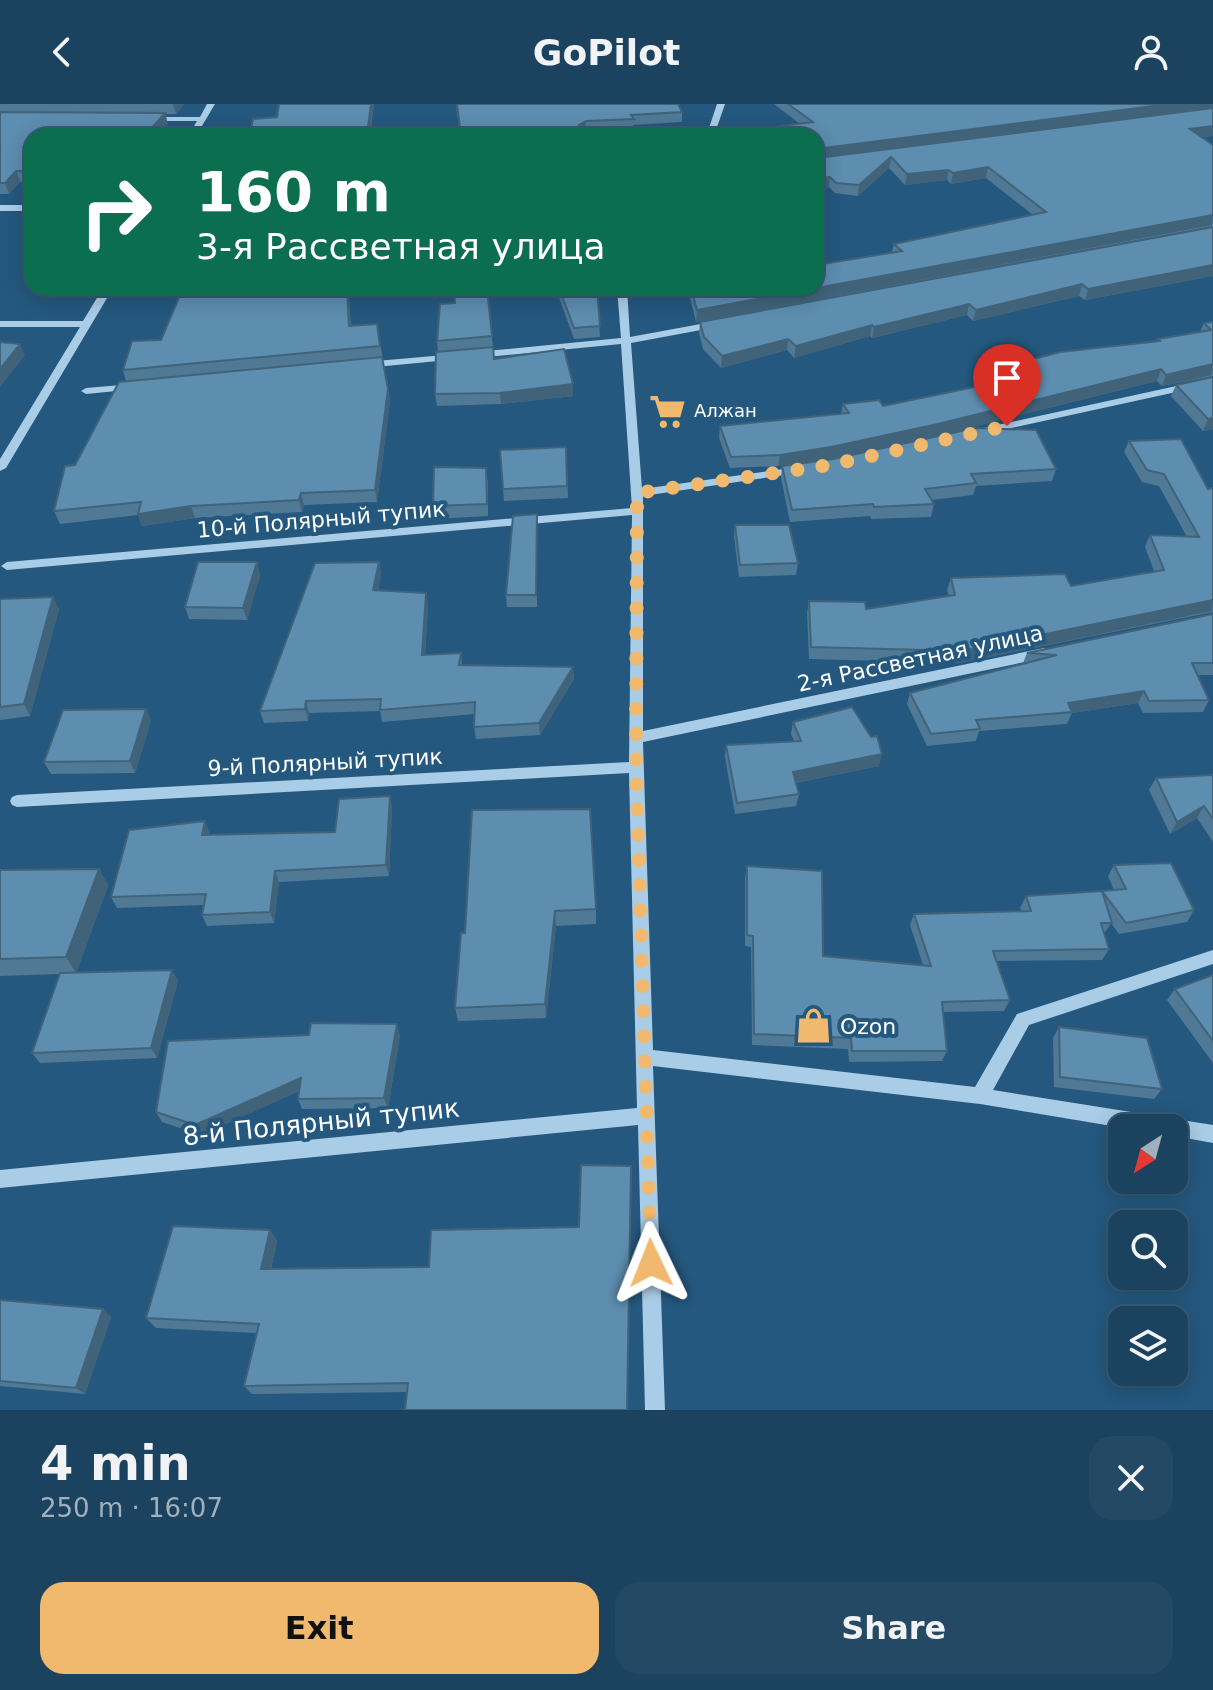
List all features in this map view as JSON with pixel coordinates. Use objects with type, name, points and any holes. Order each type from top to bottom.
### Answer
[{"type":"street","points":[[196,128],[211,104]]},
{"type":"street","points":[[711,128],[721,104]]},
{"type":"street","points":[[139,119],[200,119]]},
{"type":"street","points":[[0,208],[24,208]]},
{"type":"street","points":[[0,468],[103,296]]},
{"type":"street","points":[[622,296],[638,511],[636,767],[655,1410]]},
{"type":"street","points":[[356,366],[625,341],[734,321]]},
{"type":"street","points":[[0,324],[87,324]]},
{"type":"street","points":[[968,435],[1213,381]]},
{"type":"street","points":[[86,391],[150,385]]},
{"type":"street","points":[[637,493],[815,467]]},
{"type":"street","name":"10-й Полярный тупик","points":[[7,566],[638,511]]},
{"type":"street","name":"2-я Рассветная улица","points":[[636,738],[1061,649]]},
{"type":"street","name":"9-й Полярный тупик","points":[[17,801],[636,767]]},
{"type":"street","points":[[980,1096],[1023,1019],[1213,957]]},
{"type":"street","points":[[646,1057],[980,1096],[1213,1134]]},
{"type":"street","name":"8-й Полярный тупик","points":[[0,1179],[647,1116]]},
{"type":"building","points":[[279,104],[371,104],[368,127],[251,128],[253,119],[277,117]]},
{"type":"building","points":[[457,104],[678,104],[682,112],[631,115],[634,119],[586,121],[579,125],[581,128],[460,128]]},
{"type":"building","points":[[788,104],[1169,104],[824,148],[824,128],[764,128],[813,122]]},
{"type":"building","points":[[1213,108],[1213,126],[1190,129],[1213,145],[1213,215],[824,287],[824,264],[902,251],[894,244],[1046,212],[988,167],[953,173],[949,170],[907,174],[891,157],[859,185],[836,183],[830,177],[824,177],[824,157]]},
{"type":"building","points":[[0,112],[165,113],[152,128],[24,128],[24,171],[16,171],[5,183],[0,183]]},
{"type":"building","points":[[1213,227],[1213,265],[1088,289],[1082,284],[976,310],[969,304],[872,325],[796,346],[788,339],[722,356],[704,337],[700,322]]},
{"type":"building","points":[[180,296],[347,296],[349,326],[377,324],[380,346],[123,370],[132,341],[161,340]]},
{"type":"building","points":[[455,296],[488,296],[492,336],[437,341],[440,304],[455,303]]},
{"type":"building","points":[[562,296],[598,296],[600,326],[574,328]]},
{"type":"building","points":[[693,296],[773,296],[697,310]]},
{"type":"building","points":[[1213,322],[1213,364],[1166,375],[1161,369],[831,447],[780,455],[731,457],[720,426],[849,413],[843,404],[879,400],[883,406],[984,385],[981,381],[1036,371],[1025,361],[1060,352],[1160,341],[1158,339],[1211,330],[1204,323]]},
{"type":"building","points":[[0,342],[20,344],[0,369]]},
{"type":"building","points":[[493,347],[494,359],[564,349],[573,384],[500,393],[435,394],[436,352]]},
{"type":"building","points":[[382,357],[388,389],[375,490],[301,493],[299,500],[191,506],[138,514],[141,502],[54,511],[65,466],[75,465],[119,382]]},
{"type":"building","points":[[1213,377],[1213,418],[1208,419],[1176,385]]},
{"type":"building","points":[[975,428],[1036,430],[1056,469],[971,474],[976,483],[925,489],[934,504],[874,507],[873,504],[792,510],[782,466],[833,459]]},
{"type":"building","points":[[1181,439],[1208,489],[1213,488],[1213,600],[962,651],[811,647],[809,601],[865,602],[866,609],[955,595],[951,578],[1065,574],[1071,586],[1164,570],[1150,535],[1199,537],[1164,474],[1147,470],[1129,441]]},
{"type":"building","points":[[566,447],[567,486],[503,489],[500,450]]},
{"type":"building","points":[[434,467],[486,468],[487,504],[433,506]]},
{"type":"building","points":[[537,514],[536,595],[506,595],[513,516]]},
{"type":"building","points":[[735,525],[789,525],[798,563],[740,565]]},
{"type":"building","points":[[198,562],[257,562],[243,608],[185,607]]},
{"type":"building","points":[[379,562],[373,590],[426,593],[422,655],[461,653],[459,665],[573,667],[539,723],[474,727],[475,702],[380,710],[381,699],[306,701],[305,709],[260,711],[315,563]]},
{"type":"building","points":[[53,597],[24,704],[0,707],[0,599]]},
{"type":"building","points":[[1213,614],[1213,663],[1192,663],[1209,700],[1149,701],[1144,691],[1068,703],[1072,712],[976,720],[980,729],[931,734],[910,693],[1057,655],[1027,653]]},
{"type":"building","points":[[852,707],[871,737],[877,736],[882,754],[793,772],[799,794],[737,803],[726,745],[801,741],[793,722]]},
{"type":"building","points":[[146,709],[130,761],[44,762],[63,710]]},
{"type":"building","points":[[1213,775],[1213,819],[1204,806],[1177,822],[1156,778]]},
{"type":"building","points":[[390,796],[386,865],[275,871],[270,912],[202,915],[206,894],[111,897],[129,830],[205,821],[202,835],[335,832],[339,799]]},
{"type":"building","points":[[590,809],[596,909],[555,911],[545,1004],[455,1008],[461,933],[465,933],[472,810]]},
{"type":"building","points":[[1171,863],[1194,910],[1126,923],[1102,891],[1126,889],[1114,865]]},
{"type":"building","points":[[747,866],[822,871],[823,956],[931,966],[914,914],[1031,911],[1026,896],[1102,891],[1112,923],[1101,923],[1109,949],[993,951],[1010,1000],[942,1002],[947,1051],[852,1051],[851,1038],[754,1034],[753,936],[747,935]]},
{"type":"building","points":[[99,869],[66,957],[0,959],[0,870]]},
{"type":"building","points":[[172,970],[151,1048],[32,1053],[60,973]]},
{"type":"building","points":[[1213,975],[1213,1041],[1175,989]]},
{"type":"building","points":[[311,1023],[397,1024],[384,1098],[298,1099],[301,1078],[195,1125],[156,1112],[168,1041],[309,1035]]},
{"type":"building","points":[[1059,1027],[1147,1038],[1162,1089],[1060,1077]]},
{"type":"building","points":[[581,1165],[631,1166],[627,1410],[405,1410],[408,1383],[244,1386],[259,1324],[146,1318],[173,1226],[270,1230],[261,1269],[429,1267],[431,1230],[579,1227]]},
{"type":"building","points":[[0,1300],[103,1309],[76,1388],[0,1381]]},
{"type":"place","name":"Алжан","points":[[668,411]]},
{"type":"place","name":"Ozon","points":[[814,1026]]},
{"type":"route","points":[[651,1263],[636,767],[637,493],[830,465],[1007,426]]}]
